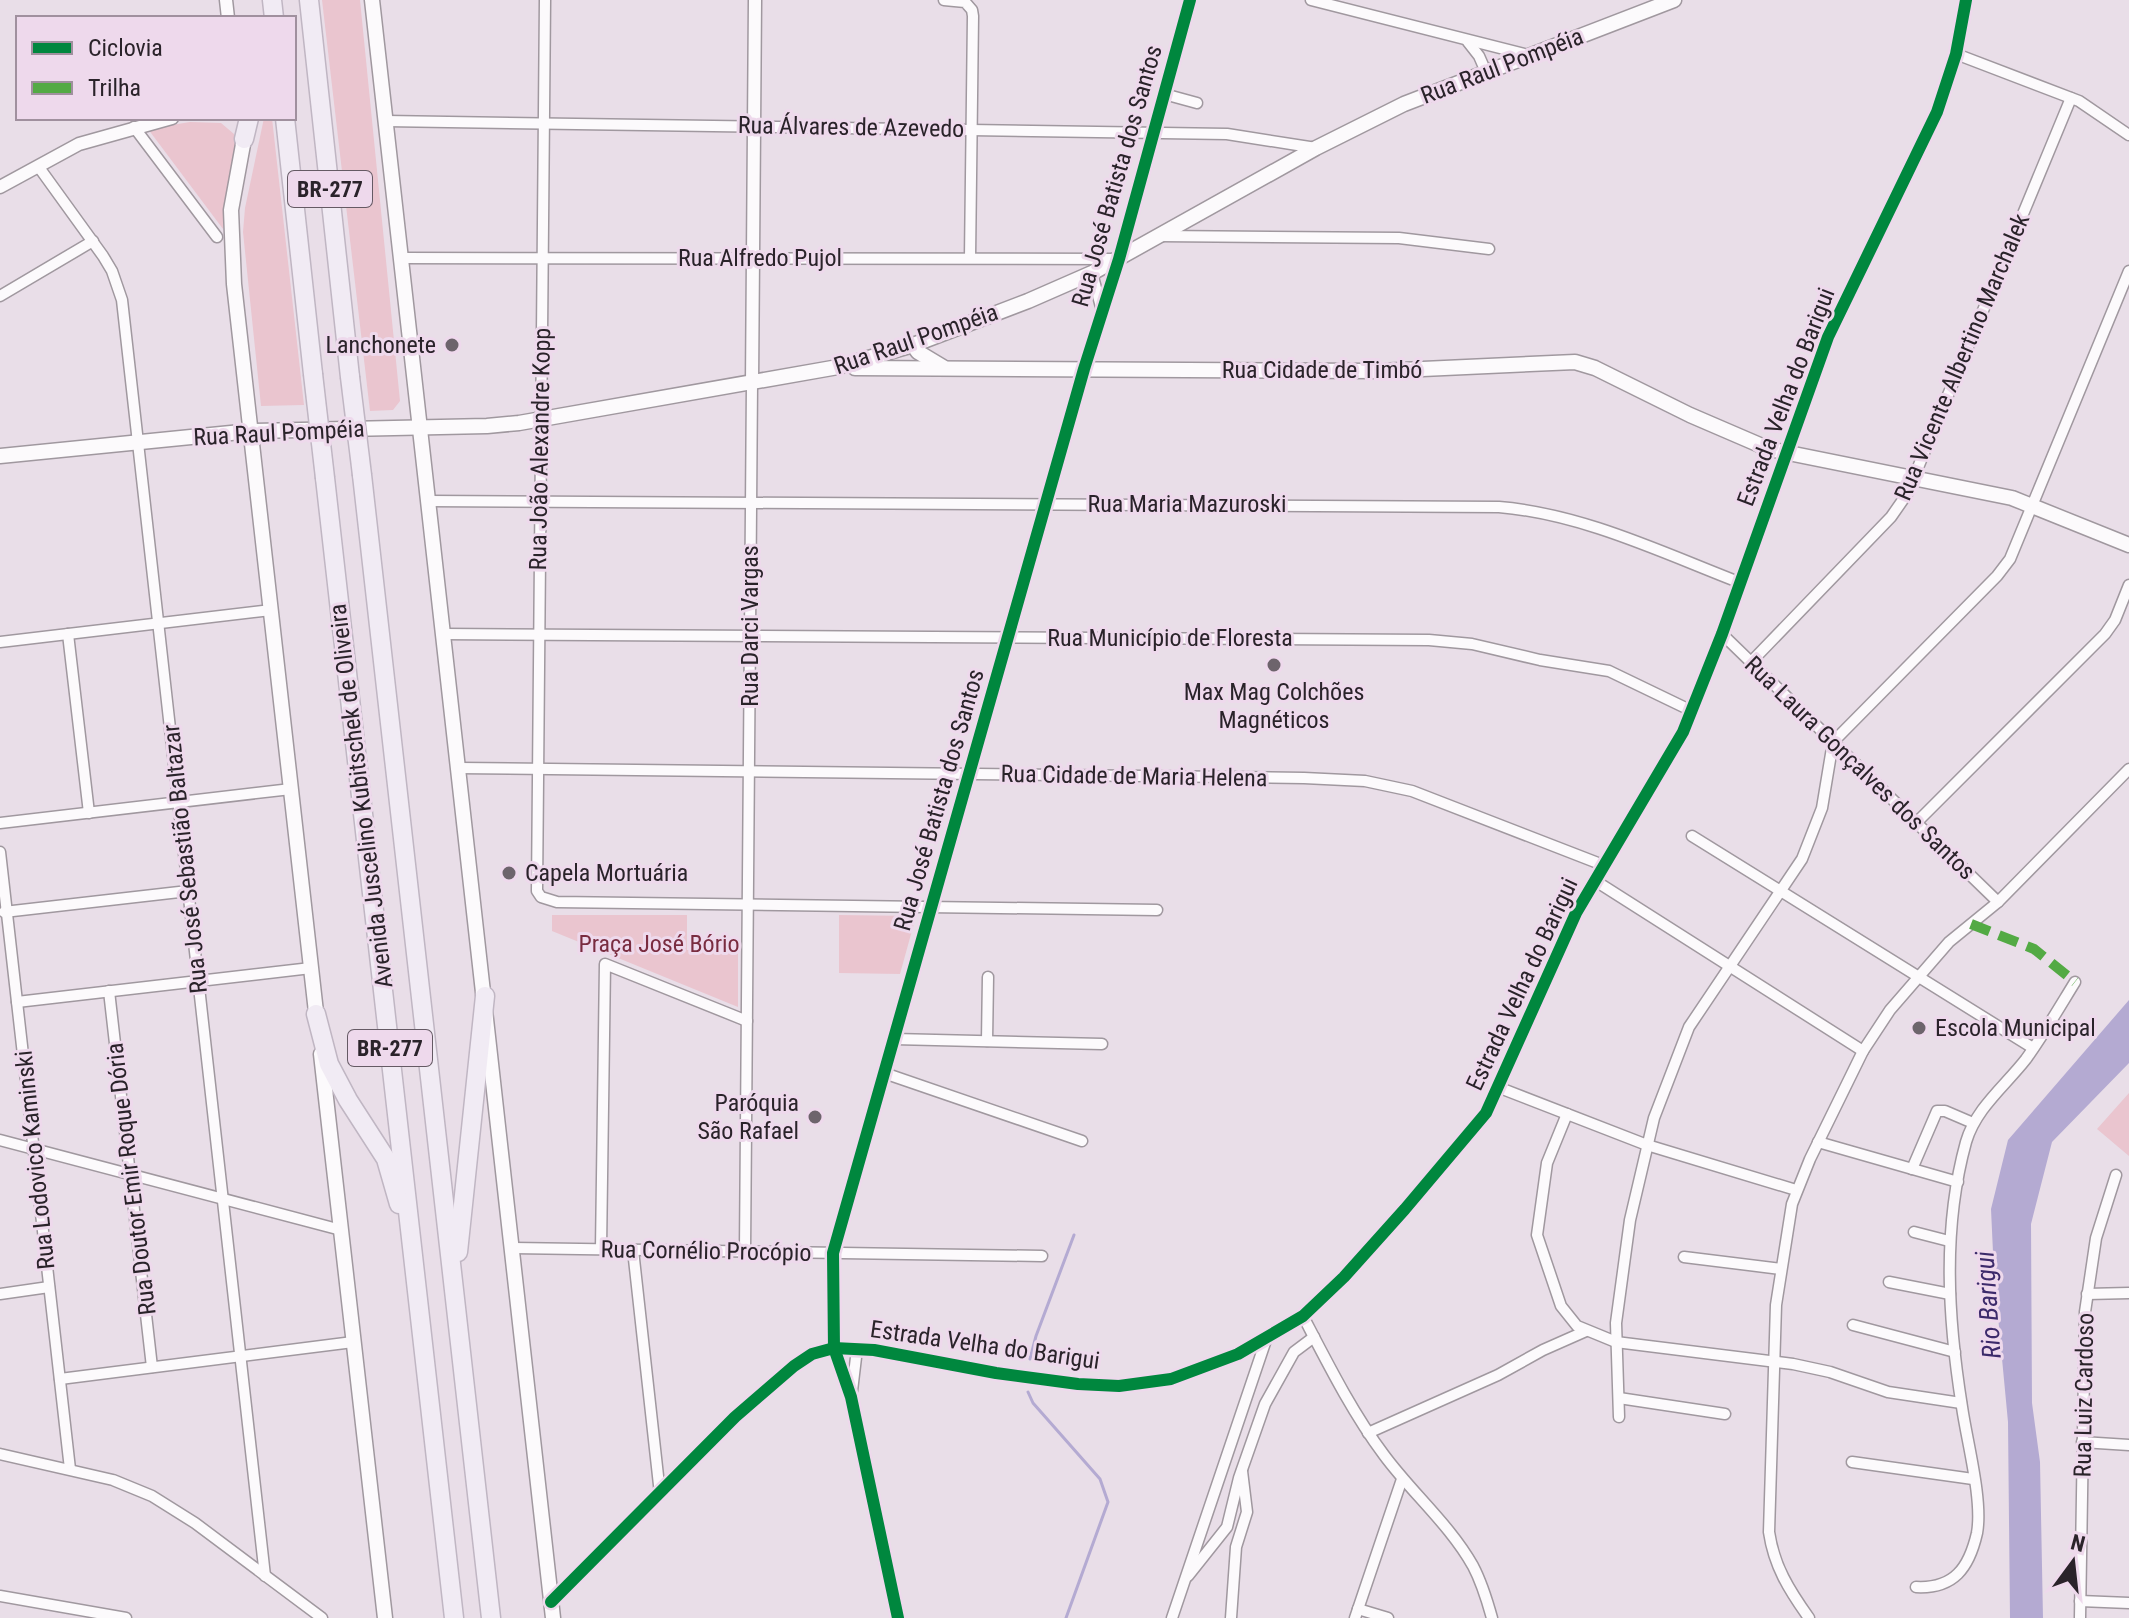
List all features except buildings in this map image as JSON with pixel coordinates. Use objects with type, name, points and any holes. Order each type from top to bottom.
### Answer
[{"type":"highway","name":"BR-277","points":[[309,0],[491,1618]]},
{"type":"highway","points":[[244,139],[249,120]]},
{"type":"highway","name":"Avenida Juscelino Kubitschek de Oliveira","points":[[285,120],[454,1618]]},
{"type":"highway","points":[[455,1299],[485,996]]},
{"type":"highway","points":[[316,1014],[336,1080],[386,1159],[414,1260]]},
{"type":"main road","points":[[372,0],[553,1618]]},
{"type":"main road","name":"Rua Raul Pompéia","points":[[0,456],[251,431],[487,426],[540,420],[838,367],[908,346],[1028,301],[1092,273],[1316,148],[1404,104],[1674,0]]},
{"type":"main road","points":[[244,139],[233,192],[231,230],[234,284],[385,1618]]},
{"type":"main road","points":[[901,370],[897,358],[908,346],[948,368]]},
{"type":"main road","name":"Rua Cidade de Timbó","points":[[838,367],[901,370],[1379,371],[1575,362],[1595,368],[1737,437],[1786,454],[2012,498],[2129,545]]},
{"type":"street","name":"Rua João Alexandre Kopp","points":[[545,0],[535,884],[541,897],[557,902],[748,904]]},
{"type":"street","name":"Rua Darci Vargas","points":[[745,1251],[755,0]]},
{"type":"street","points":[[944,0],[959,0],[969,5],[973,16],[970,258]]},
{"type":"street","name":"Rua José Batista dos Santos","points":[[898,1618],[851,1397],[834,1348],[833,1253],[1084,369],[1119,259],[1190,0]]},
{"type":"street","points":[[1311,0],[1352,5],[1468,42],[1528,55]]},
{"type":"street","name":"Estrada Velha do Barigui","points":[[551,1602],[735,1417],[812,1354],[834,1348],[888,1352],[1024,1378],[1110,1386],[1180,1376],[1266,1340],[1303,1316],[1344,1277],[1430,1180],[1478,1123],[1500,1088],[1564,937],[1594,880],[1670,755],[1692,711],[1828,337],[1926,140],[1956,54],[1966,0]]},
{"type":"street","points":[[1468,42],[1486,72]]},
{"type":"street","points":[[1956,54],[2071,98],[2129,135]]},
{"type":"street","points":[[1164,94],[1197,103]]},
{"type":"street","name":"Rua Vicente Albertino Marchalek","points":[[1751,662],[1891,517],[1913,479],[2071,98]]},
{"type":"street","points":[[0,187],[79,144],[164,120]]},
{"type":"street","name":"Rua Álvares de Azevedo","points":[[386,121],[1154,132],[1245,135],[1316,148]]},
{"type":"street","points":[[134,127],[217,237]]},
{"type":"street","name":"Rua José Sebastião Baltazar","points":[[38,166],[112,271],[122,300],[265,1576]]},
{"type":"street","points":[[1158,236],[1399,238],[1489,249]]},
{"type":"street","points":[[0,296],[93,241]]},
{"type":"street","name":"Rua Alfredo Pujol","points":[[401,258],[1119,259]]},
{"type":"street","points":[[1619,1417],[1616,1342],[1620,1283],[1647,1145],[1660,1099],[1689,1027],[1802,859],[1826,794],[1833,742],[2003,568],[2016,547],[2129,271]]},
{"type":"street","name":"Rua José Batista dos Santos","points":[[1092,273],[1102,309]]},
{"type":"street","name":"Rua Maria Mazuroski","points":[[429,501],[1459,505],[1522,509],[1592,527],[1741,583]]},
{"type":"street","points":[[1916,823],[2105,634],[2115,620],[2129,585]]},
{"type":"street","points":[[0,642],[271,610]]},
{"type":"street","points":[[68,634],[89,813]]},
{"type":"street","name":"Rua Município de Floresta","points":[[444,634],[1450,641],[1609,671],[1692,711]]},
{"type":"street","name":"Rua Laura Gonçalves dos Santos","points":[[1722,634],[1998,902]]},
{"type":"street","name":"Rua Cidade de Maria Helena","points":[[459,768],[1365,781],[1439,800],[1603,865]]},
{"type":"street","points":[[1809,1618],[1782,1579],[1769,1532],[1773,1361],[1781,1269],[1796,1190],[1863,1051],[1885,1016],[1949,942],[1998,902],[2129,769]]},
{"type":"street","points":[[0,823],[291,789]]},
{"type":"street","points":[[1692,836],[2033,1048]]},
{"type":"street","name":"Rua Lodovico Kaminski","points":[[0,852],[3,912],[17,1002],[70,1469]]},
{"type":"street","points":[[1594,880],[1863,1051]]},
{"type":"street","points":[[3,912],[188,891]]},
{"type":"street","points":[[748,904],[1157,910]]},
{"type":"street","points":[[601,1249],[605,964],[747,1021]]},
{"type":"street","points":[[17,1002],[311,968]]},
{"type":"street","points":[[987,1041],[988,977]]},
{"type":"street","points":[[1916,1587],[1940,1586],[1958,1575],[1973,1548],[1979,1519],[1955,1352],[1949,1241],[1958,1182],[1973,1123],[2033,1048],[2075,982]]},
{"type":"street","name":"Rua Doutor Emir Roque Dória","points":[[109,991],[152,1367]]},
{"type":"street","points":[[894,1039],[1102,1044]]},
{"type":"street","points":[[884,1073],[1082,1141]]},
{"type":"street","points":[[1500,1088],[1647,1145],[1796,1190]]},
{"type":"street","points":[[1912,1169],[1937,1111],[1945,1111],[1973,1123]]},
{"type":"street","points":[[1567,1114],[1547,1163],[1537,1235],[1561,1306],[1571,1321],[1586,1331],[1616,1342],[1811,1367],[1881,1390],[1961,1403]]},
{"type":"street","points":[[0,1140],[341,1230]]},
{"type":"street","points":[[1818,1142],[1958,1182]]},
{"type":"street","name":"Rua Luiz Cardoso","points":[[2080,1618],[2087,1294],[2096,1238],[2116,1175]]},
{"type":"street","points":[[1914,1232],[1949,1241]]},
{"type":"street","name":"Rua Cornélio Procópio","points":[[513,1248],[1042,1256]]},
{"type":"street","points":[[633,1250],[660,1494]]},
{"type":"street","points":[[1684,1257],[1781,1269]]},
{"type":"street","points":[[1889,1282],[1950,1294]]},
{"type":"street","points":[[0,1294],[49,1287]]},
{"type":"street","points":[[2087,1294],[2129,1293]]},
{"type":"street","points":[[1303,1316],[1368,1433],[1471,1564],[1483,1587],[1492,1618]]},
{"type":"street","points":[[1853,1325],[1955,1352]]},
{"type":"street","points":[[1368,1433],[1498,1375],[1586,1331]]},
{"type":"street","points":[[1184,1581],[1224,1532],[1265,1404],[1294,1352],[1314,1337]]},
{"type":"street","points":[[1172,1618],[1266,1340]]},
{"type":"street","points":[[60,1379],[353,1342]]},
{"type":"street","name":"Rua José Batista dos Santos","points":[[851,1397],[857,1349]]},
{"type":"street","points":[[1619,1398],[1725,1414]]},
{"type":"street","points":[[2082,1442],[2129,1445]]},
{"type":"street","points":[[0,1454],[113,1480],[152,1496],[183,1514],[322,1618]]},
{"type":"street","points":[[1852,1462],[1973,1479]]},
{"type":"street","points":[[1231,1618],[1236,1547],[1247,1512],[1242,1469]]},
{"type":"street","points":[[1388,1618],[1357,1613],[1402,1479]]},
{"type":"street","points":[[0,1596],[80,1614],[126,1618]]},
{"type":"street","points":[[2080,1601],[2129,1603]]},
{"type":"green space","points":[[322,0],[360,0],[400,401],[393,410],[370,411]]},
{"type":"green space","points":[[264,120],[272,120],[304,405],[261,406],[243,232]]},
{"type":"green space","points":[[190,122],[221,123],[234,134],[237,147],[225,203],[223,229],[148,129]]},
{"type":"green space","name":"Praça José Bório","points":[[552,915],[687,915],[687,950],[738,950],[738,1007],[552,931]]},
{"type":"green space","points":[[839,915],[916,916],[900,974],[839,973]]},
{"type":"green space","points":[[2129,1093],[2129,1156],[2097,1129]]},
{"type":"shaded area","points":[[2129,1000],[2129,1063],[2052,1142],[2031,1224],[2032,1403],[2040,1462],[2043,1618],[2010,1618],[2008,1422],[1991,1209],[2008,1140]]},
{"type":"waterway","points":[[1030,1359],[1074,1235]]},
{"type":"waterway","points":[[1028,1392],[1033,1403],[1100,1479],[1108,1502],[1066,1618]]},
{"type":"marked path","points":[[1971,924],[2034,949],[2075,982]]},
{"type":"cycle path","points":[[898,1618],[851,1397],[834,1348],[833,1253],[1084,369],[1119,259],[1190,0]]},
{"type":"cycle path","points":[[551,1602],[735,1417],[812,1354],[834,1348],[874,1350],[996,1373],[1078,1384],[1119,1386],[1171,1379],[1238,1354],[1303,1316],[1344,1277],[1405,1209],[1486,1113],[1576,913],[1683,732],[1722,634],[1828,337],[1937,112],[1956,54],[1966,0]]},
{"type":"place","name":"Lanchonete","points":[[452,345]]},
{"type":"place","name":"Max Mag Colchões Magnéticos","points":[[1274,665]]},
{"type":"place","name":"Capela Mortuária","points":[[509,873]]},
{"type":"place","name":"Escola Municipal","points":[[1919,1028]]},
{"type":"place","name":"Paróquia São Rafael","points":[[815,1117]]},
{"type":"water label","name":"Rio Barigui","points":[[1988,1305]]}]
